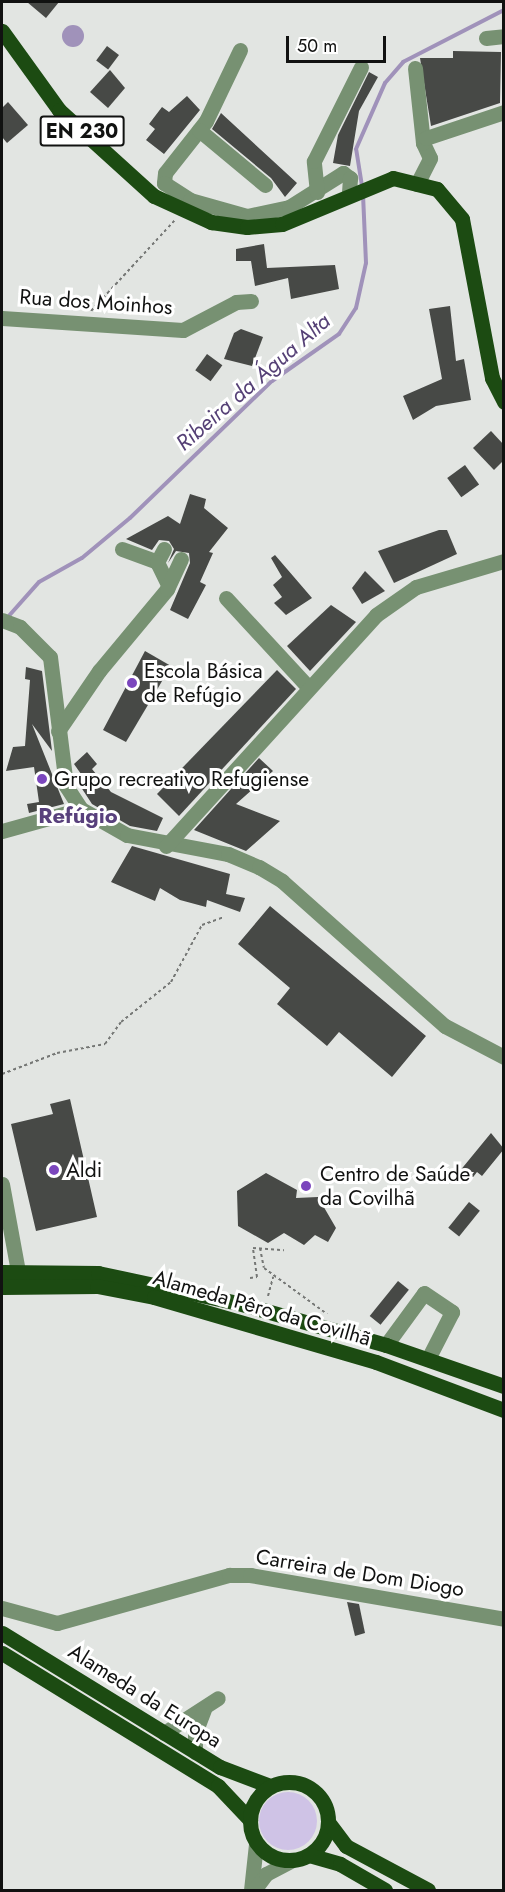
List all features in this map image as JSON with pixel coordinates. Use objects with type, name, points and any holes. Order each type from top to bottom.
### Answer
[{"type":"main road","name":"EN 230","points":[[2,31],[59,110],[154,196],[183,212],[247,227],[282,224],[352,193],[393,178],[436,189],[462,219],[472,251],[492,378],[504,402]]},
{"type":"main road","name":"Alameda Pêro da Covilhã","points":[[2,1272],[98,1273],[238,1303],[386,1345],[504,1386]]},
{"type":"main road","name":"Alameda Pêro da Covilhã","points":[[2,1287],[98,1286],[154,1297],[376,1362],[504,1410]]},
{"type":"main road","name":"Alameda da Europa","points":[[2,1633],[241,1778],[270,1786],[305,1785],[322,1801],[328,1822],[346,1846],[428,1890]]},
{"type":"main road","name":"Alameda da Europa","points":[[2,1653],[218,1786],[250,1820],[256,1844]]},
{"type":"main road","points":[[250,1820],[255,1801],[270,1786]]},
{"type":"main road","points":[[256,1844],[271,1857],[290,1861],[309,1855],[322,1841],[328,1822]]},
{"type":"main road","points":[[309,1855],[340,1864],[385,1890]]},
{"type":"street","points":[[486,38],[504,36]]},
{"type":"street","points":[[240,50],[199,130],[165,173],[164,183],[189,200],[247,216],[288,207],[317,192],[343,173],[350,178],[352,193]]},
{"type":"street","points":[[317,192],[314,161],[360,67]]},
{"type":"street","points":[[415,68],[423,142],[430,158],[417,184]]},
{"type":"street","points":[[423,142],[504,112]]},
{"type":"street","points":[[199,130],[264,185]]},
{"type":"street","name":"Rua dos Moinhos","points":[[2,318],[183,330],[236,302],[251,301]]},
{"type":"street","points":[[122,549],[160,555],[168,585]]},
{"type":"street","points":[[58,731],[168,585],[181,560]]},
{"type":"street","points":[[166,846],[376,615],[416,587],[504,561]]},
{"type":"street","points":[[226,598],[309,688]]},
{"type":"street","points":[[8,622],[50,657],[66,786],[81,809],[127,835],[166,846],[228,854],[282,881],[445,1026],[504,1057]]},
{"type":"street","points":[[2,831],[81,809]]},
{"type":"street","points":[[2,1184],[18,1271]]},
{"type":"street","points":[[386,1345],[424,1293],[452,1312],[428,1359]]},
{"type":"street","name":"Carreira de Dom Diogo","points":[[2,1608],[57,1623],[229,1575],[250,1575],[504,1619]]},
{"type":"street","points":[[164,1733],[218,1698]]},
{"type":"street","points":[[195,1752],[197,1722],[205,1708]]},
{"type":"street","points":[[253,1890],[256,1844]]},
{"type":"street","points":[[253,1890],[266,1874],[290,1861]]},
{"type":"path","points":[[79,324],[183,212]]},
{"type":"path","points":[[2,1074],[57,1053],[105,1044],[121,1022],[171,982],[202,925],[224,917]]},
{"type":"path","points":[[250,1278],[257,1277],[253,1248],[284,1250]]},
{"type":"path","points":[[260,1248],[264,1268],[325,1309],[328,1319]]},
{"type":"shaded area","points":[[73,25],[81,28],[84,36],[81,44],[73,47],[65,44],[62,36],[65,28]]},
{"type":"shaded area","points":[[288,1792],[304,1797],[312,1805],[317,1821],[312,1837],[304,1845],[288,1850],[272,1845],[264,1837],[259,1821],[264,1805],[272,1797]]},
{"type":"building","points":[[27,2],[59,2],[46,18]]},
{"type":"building","points":[[107,46],[119,55],[108,69],[96,60]]},
{"type":"building","points":[[453,51],[501,52],[500,103],[431,126],[420,58],[453,58]]},
{"type":"building","points":[[110,70],[125,88],[108,108],[90,92]]},
{"type":"building","points":[[369,72],[378,77],[359,111],[350,166],[333,163],[338,135]]},
{"type":"building","points":[[187,96],[200,110],[164,154],[146,140],[155,129],[149,124],[162,107],[169,112]]},
{"type":"building","points":[[8,102],[28,125],[7,143],[2,137],[2,108]]},
{"type":"building","points":[[221,113],[297,183],[285,197],[271,178],[212,129]]},
{"type":"building","points":[[264,244],[267,268],[335,265],[339,289],[291,299],[288,278],[255,286],[251,261],[236,261],[236,249]]},
{"type":"building","points":[[450,306],[456,361],[464,359],[471,400],[436,406],[413,420],[403,396],[442,379],[429,309]]},
{"type":"building","points":[[241,329],[263,337],[252,366],[224,359],[234,333]]},
{"type":"building","points":[[207,354],[222,365],[211,381],[195,370]]},
{"type":"building","points":[[491,431],[504,445],[504,460],[494,470],[473,448]]},
{"type":"building","points":[[465,465],[479,484],[461,497],[447,478]]},
{"type":"building","points":[[190,494],[206,499],[204,508],[228,528],[209,552],[213,553],[200,582],[206,585],[188,619],[170,610],[190,563],[189,553],[176,551],[168,563],[174,549],[169,541],[159,540],[152,550],[126,539],[168,516],[180,524]]},
{"type":"building","points":[[439,530],[447,530],[457,554],[394,583],[378,551]]},
{"type":"building","points":[[275,555],[312,598],[286,615],[274,603],[282,597],[273,585],[282,577],[271,558]]},
{"type":"building","points":[[365,571],[385,591],[362,604],[352,588]]},
{"type":"building","points":[[331,605],[356,622],[310,671],[287,646]]},
{"type":"building","points":[[145,651],[171,666],[126,742],[103,730]]},
{"type":"building","points":[[26,667],[42,671],[52,751],[32,724],[64,804],[29,813],[27,804],[39,802],[34,767],[6,771],[13,747],[25,746],[30,680],[25,679]]},
{"type":"building","points":[[277,670],[296,689],[179,816],[157,794]]},
{"type":"building","points":[[87,752],[97,764],[92,769],[111,792],[163,818],[157,831],[130,826],[92,804],[75,778],[81,774],[74,764]]},
{"type":"building","points":[[259,758],[273,771],[236,804],[280,821],[246,851],[194,830]]},
{"type":"building","points":[[132,846],[230,874],[226,894],[245,898],[240,912],[207,900],[206,907],[180,900],[160,888],[155,901],[111,882]]},
{"type":"building","points":[[270,906],[426,1036],[392,1077],[339,1032],[327,1046],[277,1004],[290,988],[238,944]]},
{"type":"building","name":"Aldi","points":[[70,1099],[97,1217],[36,1231],[11,1124],[53,1114],[50,1104]]},
{"type":"building","points":[[491,1133],[504,1149],[482,1176],[477,1172],[470,1181],[459,1172]]},
{"type":"building","points":[[266,1173],[297,1190],[296,1198],[318,1197],[336,1228],[328,1242],[315,1235],[304,1245],[284,1233],[268,1243],[238,1226],[237,1191]]},
{"type":"building","points":[[469,1202],[480,1211],[459,1236],[448,1228]]},
{"type":"building","points":[[398,1281],[409,1290],[381,1325],[370,1316]]},
{"type":"building","points":[[347,1602],[359,1604],[365,1633],[355,1636]]},
{"type":"waterway","name":"Ribeira da Água Alta","points":[[362,186],[356,149],[385,83],[403,62],[504,10]]},
{"type":"waterway","name":"Ribeira da Água Alta","points":[[7,618],[39,582],[82,558],[130,518],[272,381],[339,334],[356,308],[366,263],[363,194]]},
{"type":"place","name":"Escola Básica de Refúgio","points":[[132,683]]},
{"type":"place","name":"Grupo recreativo Refugiense","points":[[42,779]]},
{"type":"place","name":"Aldi","points":[[54,1170]]},
{"type":"place","name":"Centro de Saúde da Covilhã","points":[[306,1186]]},
{"type":"district","name":"Refúgio","points":[[78,816]]}]
